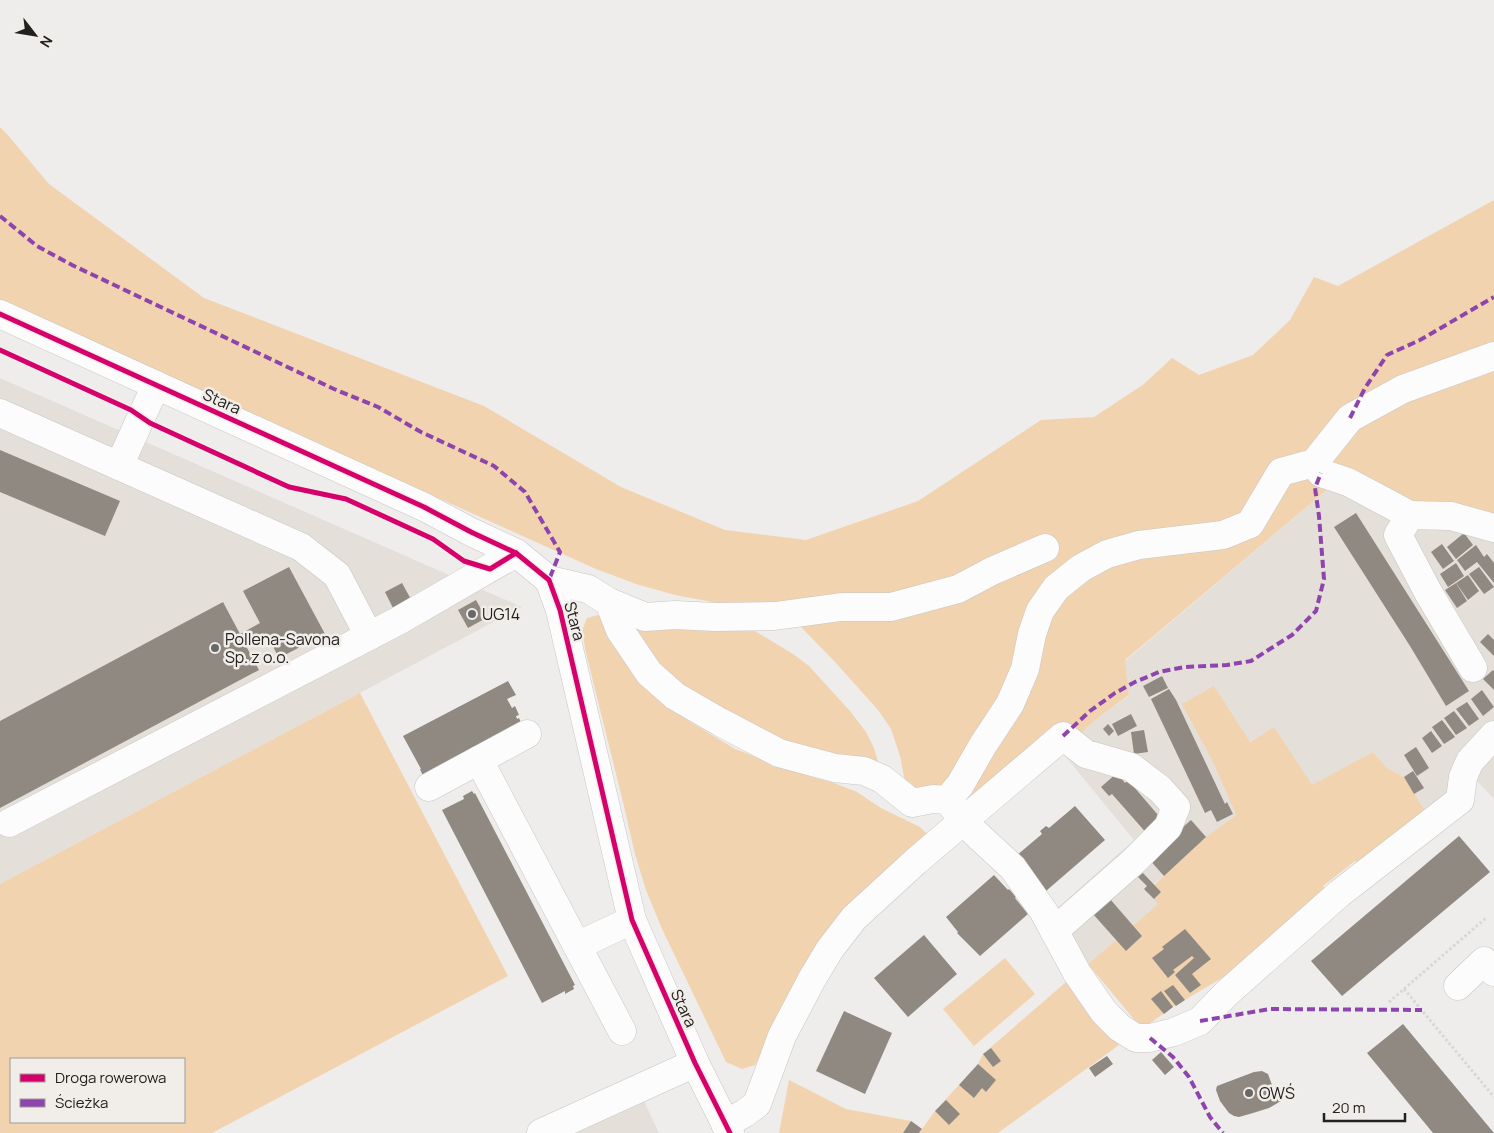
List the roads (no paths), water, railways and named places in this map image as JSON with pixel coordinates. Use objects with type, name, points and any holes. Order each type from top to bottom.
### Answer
[{"type":"street","name":"Stara","points":[[0,314],[424,507],[516,553],[549,580],[560,610],[632,920],[695,1063],[727,1128]]},
{"type":"street","points":[[946,800],[960,785],[983,744],[1010,704],[1025,669],[1032,634],[1040,611],[1056,588],[1081,568],[1107,554],[1139,545],[1223,535],[1250,524],[1282,472],[1314,463],[1350,418],[1403,388],[1494,356]]},
{"type":"street","points":[[119,466],[156,385]]},
{"type":"street","points":[[0,413],[301,547],[337,575],[369,636]]},
{"type":"street","points":[[1314,463],[1321,473],[1348,482],[1410,515],[1451,516],[1494,528]]},
{"type":"street","points":[[1410,515],[1398,535],[1428,592],[1473,668]]},
{"type":"street","points":[[549,580],[588,589],[609,602],[645,617],[675,615],[715,617],[775,616],[841,607],[891,607],[958,588],[1045,548]]},
{"type":"street","points":[[8,823],[398,621],[516,553]]},
{"type":"street","points":[[609,602],[620,630],[649,673],[675,696],[779,753],[835,768],[864,772],[882,779],[912,803],[933,799],[946,800],[972,830],[1013,868],[1044,912],[1077,973],[1104,1012],[1120,1028],[1136,1038],[1150,1038],[1174,1032],[1200,1021],[1227,993],[1340,893],[1460,800],[1463,777],[1470,761],[1494,735]]},
{"type":"street","points":[[429,787],[527,734]]},
{"type":"street","points":[[727,1128],[757,1104],[782,1036],[830,949],[854,918],[901,874],[1063,736],[1086,754],[1131,767],[1160,789],[1176,807],[1168,827],[1134,861],[1054,931]]},
{"type":"street","points":[[479,760],[622,1031]]},
{"type":"street","points":[[577,946],[632,920]]},
{"type":"street","points":[[1458,986],[1484,961],[1494,972]]},
{"type":"street","points":[[541,1133],[695,1063]]},
{"type":"place","name":"UG14","points":[[472,614]]},
{"type":"place","name":"Pollena-Savona Sp. z o.o.","points":[[215,648]]},
{"type":"place","name":"OWŚ","points":[[1249,1093]]}]
